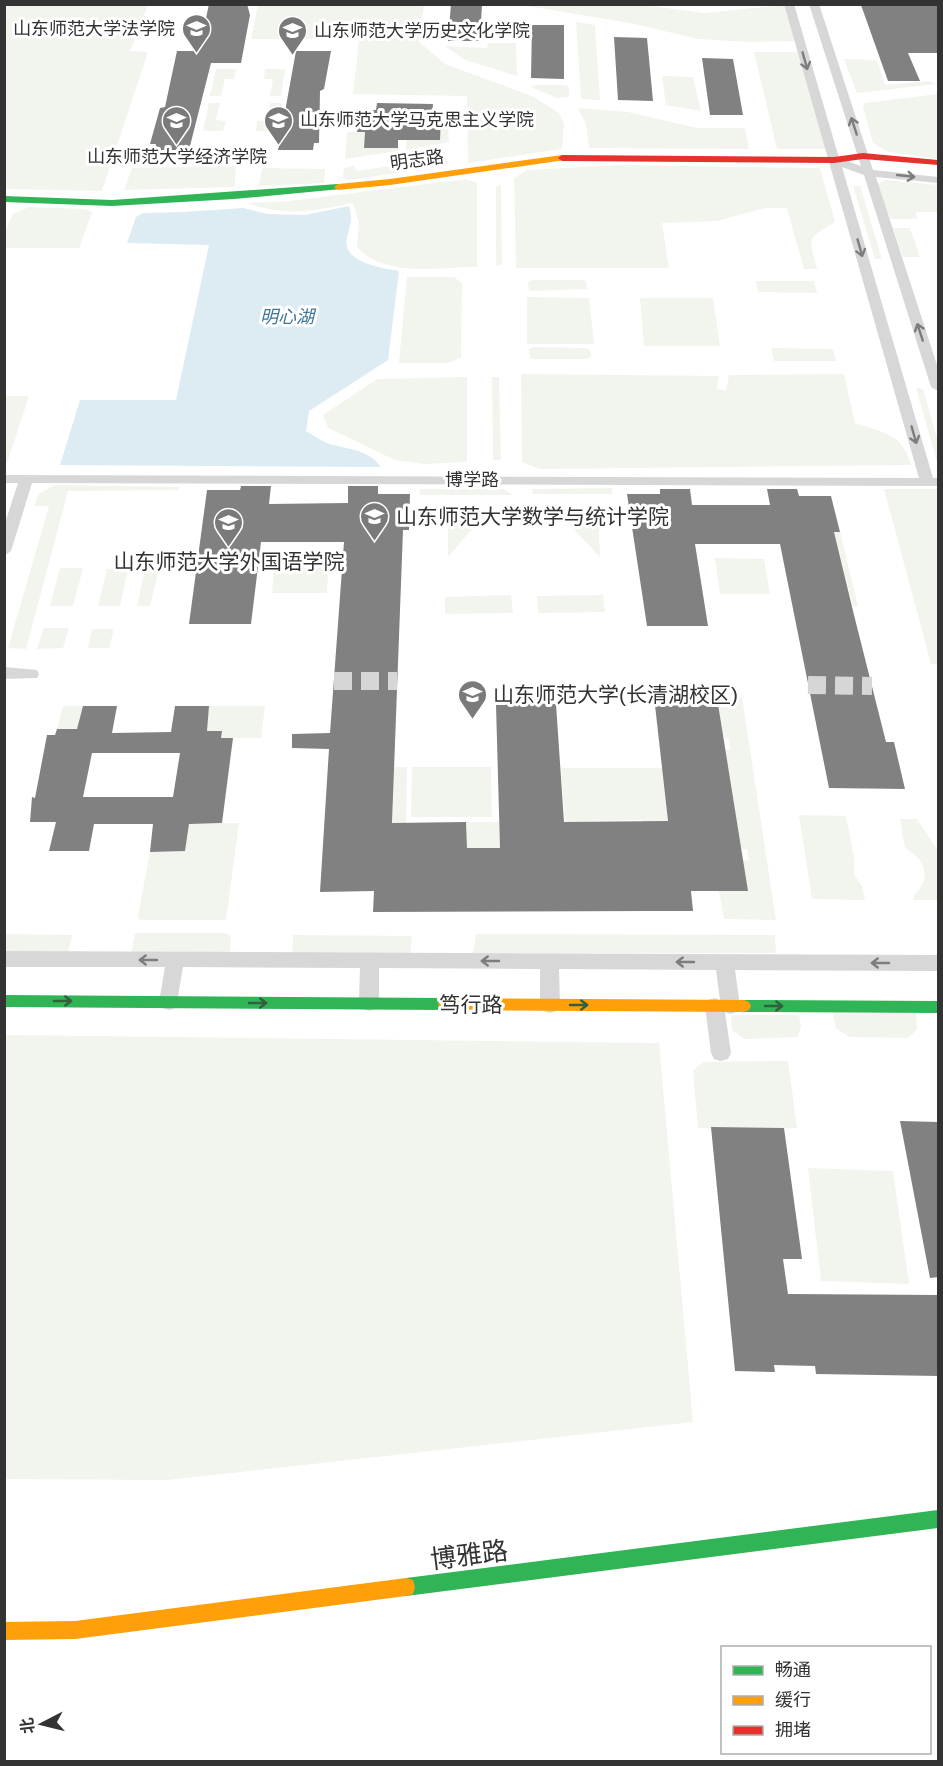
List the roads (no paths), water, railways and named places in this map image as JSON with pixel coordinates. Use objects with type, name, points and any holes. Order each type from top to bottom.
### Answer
[{"type":"street","points":[[789,4],[834,160],[933,482]]},
{"type":"street","points":[[814,4],[939,387]]},
{"type":"street","name":"明志路","points":[[4,199],[112,203],[234,196],[390,182],[511,163],[576,156],[834,160],[863,156],[939,163]]},
{"type":"street","points":[[834,160],[869,173],[939,180]]},
{"type":"street","name":"博学路","points":[[4,480],[933,482]]},
{"type":"street","points":[[4,551],[26,480]]},
{"type":"street","points":[[4,673],[31,674]]},
{"type":"street","name":"笃行路","points":[[4,959],[939,963]]},
{"type":"street","points":[[169,1002],[175,960]]},
{"type":"street","points":[[369,1004],[370,960]]},
{"type":"street","points":[[549,961],[550,1005]]},
{"type":"street","points":[[721,1053],[725,962]]},
{"type":"street","name":"笃行路","points":[[4,1001],[939,1007]]},
{"type":"street","name":"博雅路","points":[[4,1631],[75,1630],[939,1519]]},
{"type":"water","name":"明心湖","points":[[349,206],[351,219],[347,246],[351,253],[365,263],[399,271],[388,360],[309,411],[306,431],[327,443],[363,453],[381,467],[60,465],[80,400],[176,400],[209,245],[127,243],[136,217],[143,213],[243,208],[267,214],[305,215]]},
{"type":"tunnel","points":[[334,681],[397,681]]},
{"type":"tunnel","points":[[808,685],[872,686]]},
{"type":"place","name":"山东师范大学法学院","points":[[196,54]]},
{"type":"place","name":"山东师范大学历史文化学院","points":[[293,56]]},
{"type":"place","name":"山东师范大学经济学院","points":[[177,146]]},
{"type":"place","name":"山东师范大学马克思主义学院","points":[[279,146]]},
{"type":"place","name":"山东师范大学数学与统计学院","points":[[375,542]]},
{"type":"place","name":"山东师范大学外国语学院","points":[[229,548]]},
{"type":"place","name":"山东师范大学(长清湖校区)","points":[[472,720]]}]
